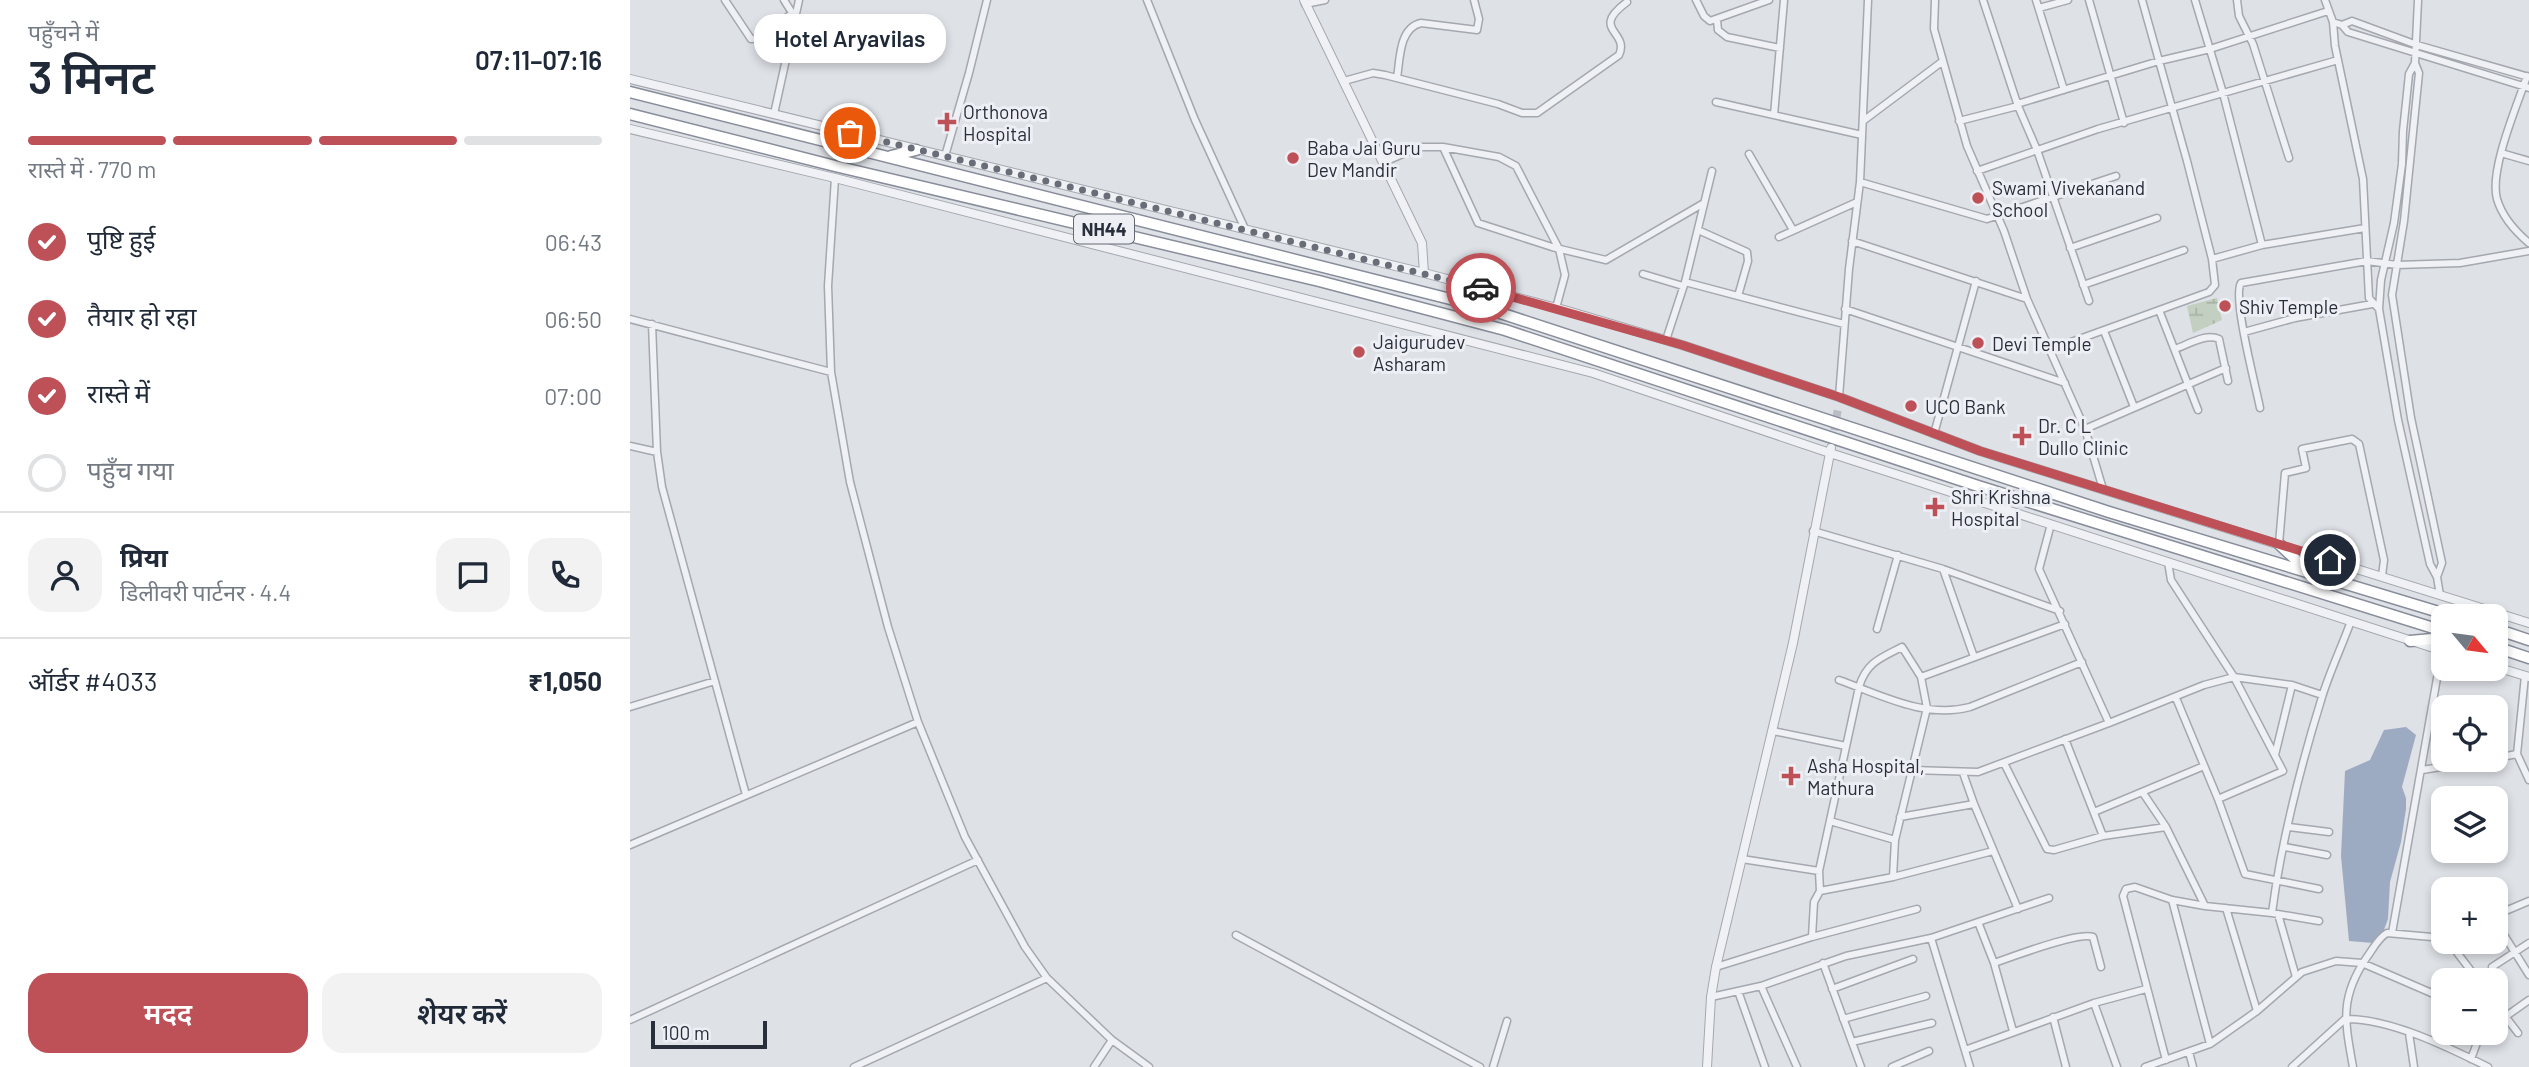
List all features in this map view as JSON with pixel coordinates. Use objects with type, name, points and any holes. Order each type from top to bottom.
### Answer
[{"type":"highway","name":"NH44","points":[[630,92],[1494,311],[2109,512],[2431,610]]},
{"type":"highway","name":"NH44","points":[[630,114],[835,166],[1319,281],[1505,330],[1978,486],[2431,627]]},
{"type":"highway","points":[[888,156],[916,150]]},
{"type":"highway","points":[[2279,544],[2310,573]]},
{"type":"highway","points":[[2508,633],[2529,640]]},
{"type":"highway","points":[[2410,641],[2431,639]]},
{"type":"highway","points":[[2508,651],[2529,658]]},
{"type":"street","points":[[725,0],[751,39],[762,37],[793,15]]},
{"type":"street","points":[[784,0],[793,15]]},
{"type":"street","points":[[774,114],[793,15],[799,0]]},
{"type":"street","points":[[945,156],[987,0]]},
{"type":"street","points":[[1147,0],[1195,120],[1245,229]]},
{"type":"street","points":[[1325,0],[1304,2],[1422,243],[1424,273]]},
{"type":"street","points":[[1396,78],[1408,29],[1421,23],[1477,30],[1479,19],[1474,0]]},
{"type":"street","points":[[1696,0],[1704,16],[1710,21],[1769,0]]},
{"type":"street","points":[[1774,115],[1784,0]]},
{"type":"street","points":[[1838,409],[1845,309],[1860,182],[1868,0]]},
{"type":"street","points":[[1935,0],[1934,29],[1959,121],[2027,299],[2085,429],[2103,489]]},
{"type":"street","points":[[1983,0],[2017,105],[2037,150],[2089,301]]},
{"type":"street","points":[[2036,0],[2064,90]]},
{"type":"street","points":[[2039,8],[2068,0]]},
{"type":"street","points":[[2089,0],[2124,123]]},
{"type":"street","points":[[2049,350],[2214,288],[2212,259],[2142,0]]},
{"type":"street","points":[[2195,0],[2223,93],[2262,245]]},
{"type":"street","points":[[2238,0],[2239,16],[2250,36],[2289,158]]},
{"type":"street","points":[[2325,0],[2333,22],[2363,179],[2369,298],[2379,309]]},
{"type":"street","points":[[2418,0],[2415,64],[2419,73],[2406,209],[2392,295],[2403,376],[2442,563],[2437,577]]},
{"type":"street","points":[[1344,81],[1373,73],[1498,104],[1522,113],[1536,113],[1619,55],[1621,50],[1610,18],[1613,12],[1627,2]]},
{"type":"street","points":[[1959,121],[2159,61],[2210,49],[2328,11]]},
{"type":"street","points":[[1717,20],[1718,30],[1727,37],[1780,48]]},
{"type":"street","points":[[2342,25],[2353,21],[2417,45],[2528,77],[2501,153],[2495,187],[2497,201],[2504,216],[2529,243]]},
{"type":"street","points":[[2333,22],[2342,25],[2348,32],[2526,88]]},
{"type":"street","points":[[1977,171],[2124,123],[2339,60]]},
{"type":"street","points":[[1863,121],[1943,61]]},
{"type":"street","points":[[2415,64],[2409,74],[2402,164],[2381,280],[2379,309],[2420,520],[2440,595]]},
{"type":"street","points":[[630,79],[1424,273],[1556,308],[1666,340],[1839,397],[1934,434],[2103,489],[2529,623]]},
{"type":"street","points":[[1716,102],[1862,135]]},
{"type":"street","points":[[630,129],[835,178],[1593,373],[2431,647]]},
{"type":"street","points":[[2403,131],[2413,130]]},
{"type":"street","points":[[1384,162],[1419,146],[1443,147],[1499,157],[1516,166],[1559,249],[1564,275],[1556,308]]},
{"type":"street","points":[[1443,147],[1478,223],[1559,249],[1606,260],[1704,203]]},
{"type":"street","points":[[2501,153],[2529,161]]},
{"type":"street","points":[[1749,155],[1793,230]]},
{"type":"street","points":[[1666,340],[1684,284],[1712,171]]},
{"type":"street","points":[[1860,182],[1979,218],[1997,217],[2116,176]]},
{"type":"street","points":[[835,178],[828,286],[831,372],[850,482],[888,628],[918,722],[965,837],[1019,936],[1047,978],[1112,1040],[1149,1067]]},
{"type":"street","points":[[1779,237],[1857,202]]},
{"type":"street","points":[[2070,248],[2157,218]]},
{"type":"street","points":[[2212,259],[2262,245],[2365,228]]},
{"type":"street","points":[[1698,230],[1747,252],[1748,261],[1738,296]]},
{"type":"street","points":[[1852,240],[2027,299]]},
{"type":"street","points":[[2083,285],[2184,250]]},
{"type":"street","points":[[2260,408],[2244,332],[2238,290],[2241,283],[2367,261],[2397,265],[2460,263],[2529,251]]},
{"type":"street","points":[[1643,274],[1844,324]]},
{"type":"street","points":[[1934,434],[1976,281]]},
{"type":"street","points":[[2244,332],[2295,318],[2372,304]]},
{"type":"street","points":[[1845,309],[2065,383]]},
{"type":"street","points":[[2159,310],[2199,410]]},
{"type":"street","points":[[630,319],[831,372]]},
{"type":"street","points":[[652,324],[657,452],[665,500],[746,795]]},
{"type":"street","points":[[2104,331],[2134,407]]},
{"type":"street","points":[[2175,349],[2208,337],[2219,339],[2228,381]]},
{"type":"street","points":[[2085,429],[2226,368]]},
{"type":"street","points":[[2391,377],[2403,376]]},
{"type":"street","points":[[2279,544],[2286,473],[2306,468],[2302,449],[2352,439],[2359,444],[2384,560],[2382,576]]},
{"type":"street","points":[[630,446],[657,452]]},
{"type":"street","points":[[1707,1067],[1711,997],[1716,967],[1793,643],[1830,450]]},
{"type":"street","points":[[2420,520],[2432,518]]},
{"type":"street","points":[[2051,524],[2039,569],[2109,723]]},
{"type":"street","points":[[1814,531],[1943,569],[2060,611]]},
{"type":"street","points":[[1877,629],[1898,555]]},
{"type":"street","points":[[2168,562],[2172,580],[2234,677],[2283,771],[2218,799]]},
{"type":"street","points":[[1943,569],[1974,657]]},
{"type":"street","points":[[2296,977],[2275,913],[2276,881],[2322,695],[2351,621]]},
{"type":"street","points":[[1921,677],[2064,624]]},
{"type":"street","points":[[1812,937],[1814,902],[1820,891],[1819,872],[1859,687],[1864,671],[1883,656],[1902,647],[1921,677],[1927,708],[1895,840],[1893,877]]},
{"type":"street","points":[[1839,680],[1911,707],[1953,712],[2082,662]]},
{"type":"street","points":[[2508,671],[2527,677],[2517,754],[2529,780]]},
{"type":"street","points":[[1911,770],[1978,772],[2204,685],[2234,677],[2292,685],[2322,695]]},
{"type":"street","points":[[630,706],[715,681]]},
{"type":"street","points":[[2392,933],[2437,681]]},
{"type":"street","points":[[2275,756],[2292,685]]},
{"type":"street","points":[[2176,698],[2218,799],[2245,874],[2319,889]]},
{"type":"street","points":[[630,845],[918,722]]},
{"type":"street","points":[[1773,731],[1846,746]]},
{"type":"street","points":[[2065,739],[2103,836]]},
{"type":"street","points":[[2508,756],[2517,754]]},
{"type":"street","points":[[2004,763],[2047,849],[2053,850],[2103,836],[2166,827]]},
{"type":"street","points":[[2094,812],[2204,766]]},
{"type":"street","points":[[2421,770],[2431,768]]},
{"type":"street","points":[[1963,773],[2018,909]]},
{"type":"street","points":[[2143,793],[2166,827],[2205,906]]},
{"type":"street","points":[[1900,817],[1974,804]]},
{"type":"street","points":[[1830,821],[1895,840]]},
{"type":"street","points":[[2289,827],[2329,832]]},
{"type":"street","points":[[2285,847],[2327,855]]},
{"type":"street","points":[[1820,891],[1893,877],[1993,851]]},
{"type":"street","points":[[1742,859],[1819,872]]},
{"type":"street","points":[[630,1020],[978,860]]},
{"type":"street","points":[[2166,1060],[2123,895],[2126,889],[2134,887],[2172,900],[2205,906],[2275,913],[2319,921]]},
{"type":"street","points":[[1711,997],[1761,986],[1846,956],[1931,938],[2049,898]]},
{"type":"street","points":[[2172,900],[2210,1044]]},
{"type":"street","points":[[2508,910],[2529,901]]},
{"type":"street","points":[[2226,908],[2257,1012]]},
{"type":"street","points":[[1716,967],[1812,937],[1917,909]]},
{"type":"street","points":[[1978,922],[1994,963],[2013,1031]]},
{"type":"street","points":[[2353,1067],[2345,1019],[2350,990],[2362,964],[2381,936],[2392,933],[2431,936]]},
{"type":"street","points":[[1236,935],[1480,1067]]},
{"type":"street","points":[[1994,963],[2074,937],[2089,935],[2093,937],[2101,967]]},
{"type":"street","points":[[1931,938],[1970,1067]]},
{"type":"street","points":[[2508,941],[2529,975]]},
{"type":"street","points":[[2493,967],[2529,943]]},
{"type":"street","points":[[2458,954],[2469,968]]},
{"type":"street","points":[[1832,989],[1913,959]]},
{"type":"street","points":[[2145,1067],[2210,1044],[2257,1012],[2296,977],[2310,969],[2336,961],[2362,964],[2431,993]]},
{"type":"street","points":[[1823,964],[1861,1067]]},
{"type":"street","points":[[854,1067],[1047,978]]},
{"type":"street","points":[[1761,986],[1797,1067]]},
{"type":"street","points":[[1965,1049],[2094,1003],[2146,989]]},
{"type":"street","points":[[1738,991],[1765,1067]]},
{"type":"street","points":[[1843,1019],[1926,996]]},
{"type":"street","points":[[2508,1015],[2529,1000]]},
{"type":"street","points":[[2094,1003],[2118,1067]]},
{"type":"street","points":[[2053,1017],[2066,1067]]},
{"type":"street","points":[[2292,1067],[2345,1019],[2365,1018],[2409,1033],[2488,1067]]},
{"type":"street","points":[[1493,1067],[1507,1021]]},
{"type":"street","points":[[2508,1021],[2518,1033]]},
{"type":"street","points":[[1852,1042],[1932,1023]]},
{"type":"street","points":[[2409,1033],[2414,1067]]},
{"type":"street","points":[[1094,1067],[1112,1040]]},
{"type":"street","points":[[2471,1059],[2476,1045]]},
{"type":"street","points":[[1892,1067],[1930,1051]]},
{"type":"street","points":[[2189,1052],[2193,1067]]},
{"type":"street","points":[[2463,1055],[2466,1067]]},
{"type":"green space","points":[[2217,298],[2222,320],[2193,333],[2187,306]]},
{"type":"water","points":[[2406,727],[2416,735],[2402,787],[2406,809],[2401,842],[2390,882],[2388,919],[2382,935],[2373,943],[2349,941],[2341,856],[2345,771],[2370,760],[2384,730]]},
{"type":"tunnel","points":[[1832,442],[1838,409]]},
{"type":"way so far","points":[[850,133],[1481,288]]},
{"type":"place","name":"Orthonova Hospital","points":[[947,122]]},
{"type":"place","name":"Hotel Aryavilas","points":[[850,133]]},
{"type":"place","name":"Baba Jai Guru Dev Mandir","points":[[1293,158]]},
{"type":"place","name":"Swami Vivekanand School","points":[[1978,198]]},
{"type":"place","name":"Shiv Temple","points":[[2225,306]]},
{"type":"place","name":"Devi Temple","points":[[1978,343]]},
{"type":"place","name":"Jaigurudev Asharam","points":[[1359,352]]},
{"type":"place","name":"UCO Bank","points":[[1911,406]]},
{"type":"place","name":"Dr. C L Dullo Clinic","points":[[2022,436]]},
{"type":"place","name":"Shri Krishna Hospital","points":[[1935,507]]},
{"type":"place","name":"Asha Hospital, Mathura","points":[[1791,776]]},
{"type":"route","points":[[1481,288],[1682,345],[1839,397],[1980,451],[2330,560]]}]
